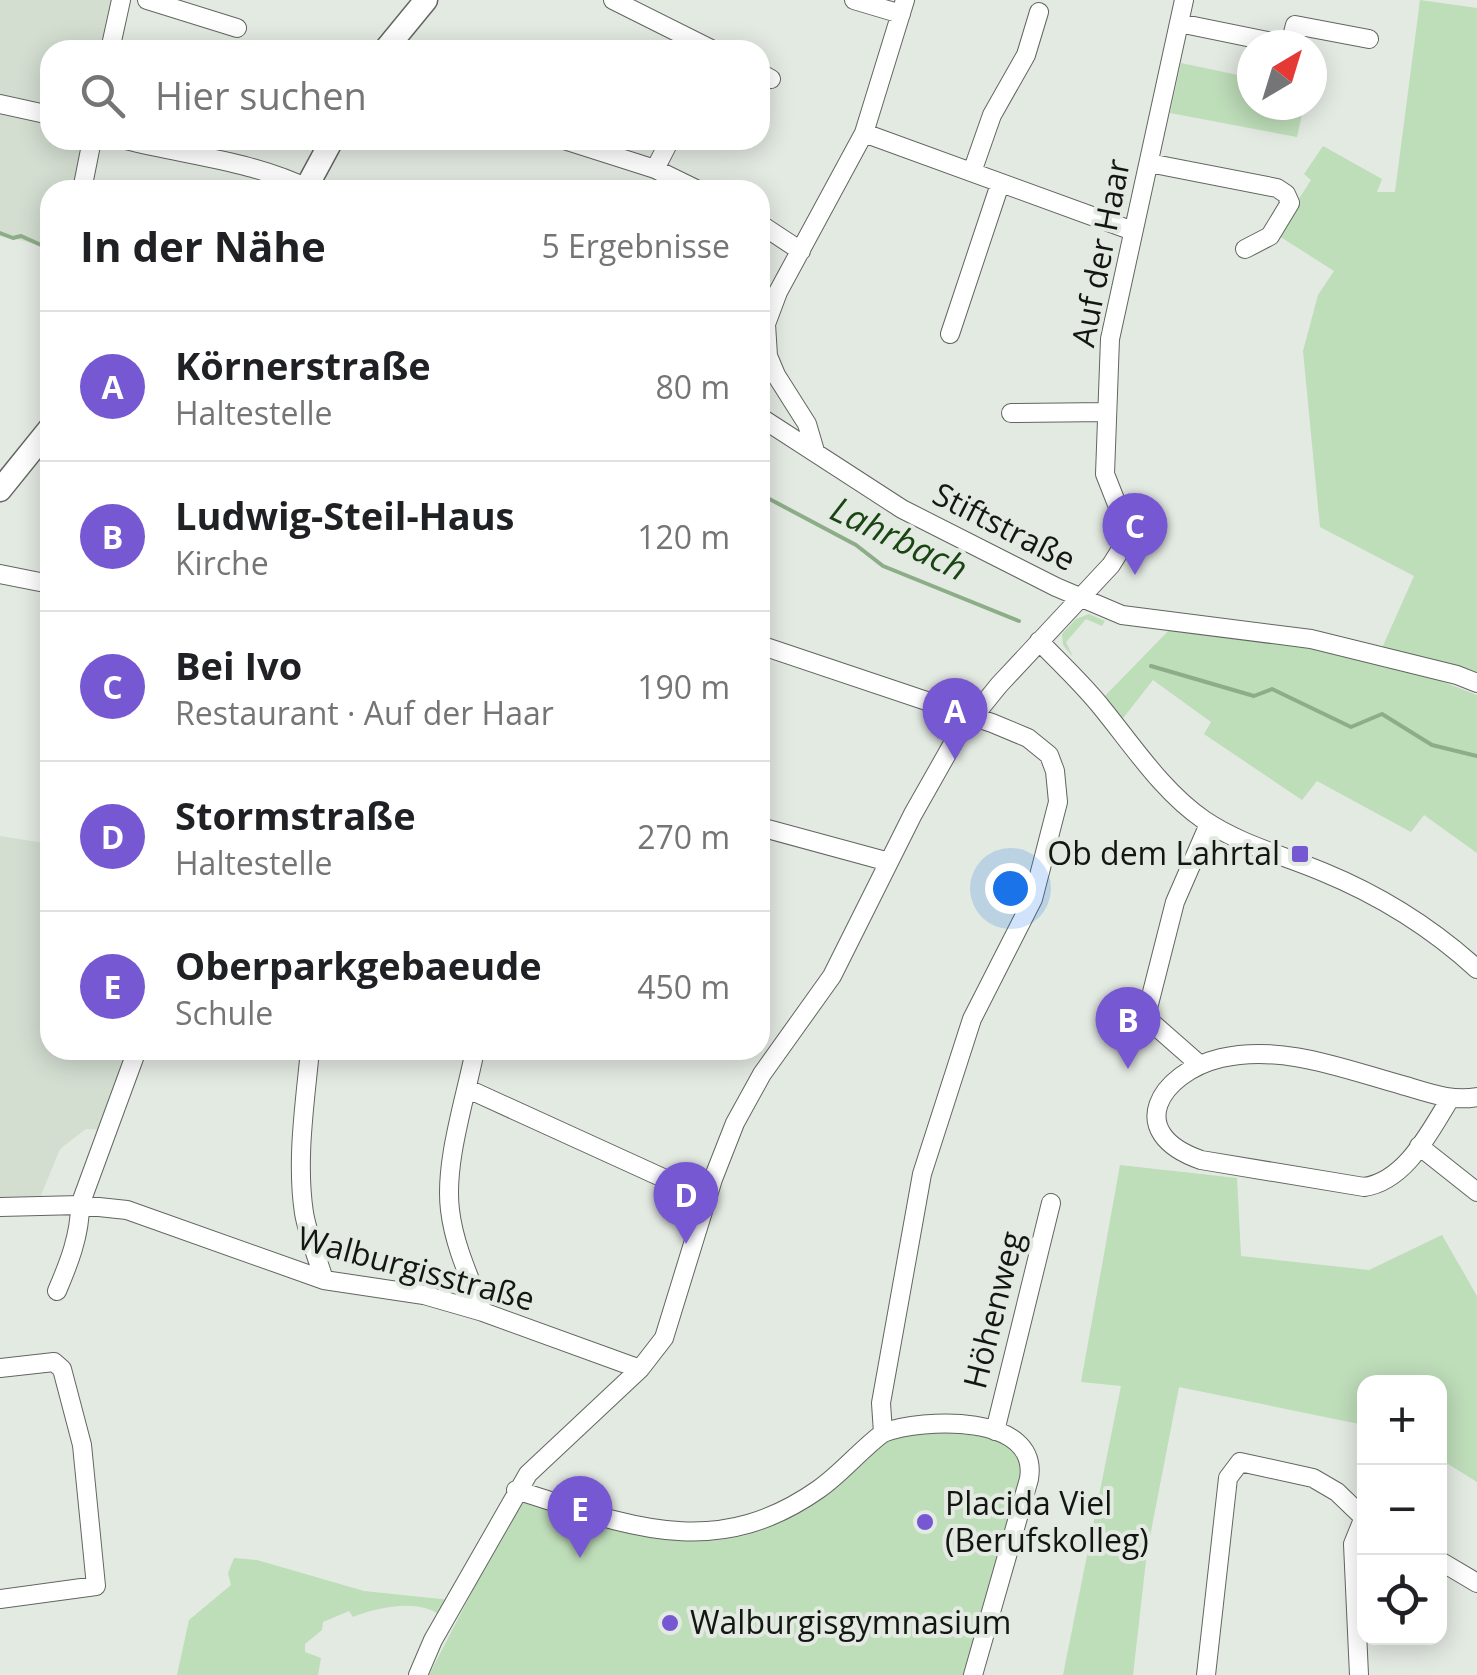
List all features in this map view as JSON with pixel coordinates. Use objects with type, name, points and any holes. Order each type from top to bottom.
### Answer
[{"type":"main road","points":[[393,40],[426,0]]},
{"type":"main road","points":[[312,180],[327,150]]},
{"type":"main road","points":[[0,490],[40,440]]},
{"type":"street","points":[[112,40],[120,0]]},
{"type":"street","points":[[147,0],[237,28]]},
{"type":"street","points":[[613,0],[693,40]]},
{"type":"street","points":[[770,310],[864,133],[903,7],[854,0]]},
{"type":"street","name":"Auf der Haar","points":[[1080,598],[1117,557],[1123,541],[1123,524],[1106,474],[1110,339],[1184,0]]},
{"type":"street","points":[[972,172],[992,115],[1026,55],[1039,12]]},
{"type":"street","points":[[1179,23],[1237,35]]},
{"type":"street","points":[[1294,30],[1295,25],[1321,30]]},
{"type":"street","points":[[1327,31],[1369,39]]},
{"type":"street","points":[[0,104],[40,114]]},
{"type":"street","points":[[864,133],[1134,231]]},
{"type":"street","points":[[84,180],[90,150]]},
{"type":"street","points":[[164,150],[272,171],[290,180]]},
{"type":"street","points":[[595,150],[678,180]]},
{"type":"street","points":[[655,169],[665,150]]},
{"type":"street","points":[[1149,162],[1277,188],[1286,194],[1290,203],[1270,236],[1245,249]]},
{"type":"street","points":[[950,334],[1000,184]]},
{"type":"street","points":[[770,230],[802,251]]},
{"type":"street","points":[[770,353],[776,375],[807,424],[815,452]]},
{"type":"street","points":[[1011,413],[1107,412]]},
{"type":"street","name":"Stiftstraße","points":[[770,423],[902,509],[1122,615],[1311,639],[1477,683]]},
{"type":"street","points":[[0,574],[40,582]]},
{"type":"street","points":[[418,1675],[433,1640],[516,1490],[542,1459],[640,1369],[660,1342],[670,1322],[707,1198],[742,1109],[762,1074],[832,976],[913,814],[971,716],[1080,598]]},
{"type":"street","points":[[1039,642],[1098,703],[1165,786],[1209,824],[1240,841],[1370,894],[1426,928],[1477,969]]},
{"type":"street","points":[[770,648],[971,716],[1040,745],[1055,771],[1058,802],[1033,900],[972,1018],[922,1174],[881,1404],[883,1433]]},
{"type":"street","points":[[1200,1065],[1148,1016],[1168,924],[1209,824]]},
{"type":"street","points":[[770,831],[889,862]]},
{"type":"street","points":[[1450,1098],[1420,1146],[1386,1180],[1364,1187],[1200,1160],[1178,1151],[1160,1134],[1155,1116],[1162,1095],[1184,1074],[1200,1065],[1243,1055],[1294,1056],[1450,1098],[1477,1097]]},
{"type":"street","points":[[57,1291],[70,1262],[80,1205],[133,1060]]},
{"type":"street","points":[[309,1060],[302,1199],[324,1280]]},
{"type":"street","points":[[473,1060],[452,1166],[449,1205],[459,1248],[483,1312]]},
{"type":"street","points":[[468,1089],[707,1198]]},
{"type":"street","points":[[1420,1146],[1477,1192]]},
{"type":"street","name":"Höhenweg","points":[[995,1431],[1051,1203]]},
{"type":"street","name":"Walburgisstraße","points":[[0,1207],[80,1205],[127,1210],[324,1280],[424,1296],[483,1312],[640,1369]]},
{"type":"street","points":[[0,1368],[54,1362],[62,1369],[82,1445],[96,1586],[0,1599]]},
{"type":"street","points":[[516,1490],[647,1528],[721,1532],[780,1514],[827,1483],[883,1433],[898,1427],[937,1422],[995,1431],[1020,1444],[1029,1455],[1031,1470],[973,1675]]},
{"type":"street","points":[[1225,1675],[1206,1668],[1228,1478],[1240,1462],[1313,1478],[1337,1492],[1357,1511]]},
{"type":"street","points":[[1357,1535],[1353,1544],[1358,1675]]},
{"type":"street","points":[[1447,1565],[1477,1582]]},
{"type":"shaded area","points":[[0,0],[112,0],[104,40],[40,40],[40,150],[81,150],[74,180],[40,180],[40,245],[0,235]]},
{"type":"shaded area","points":[[0,836],[40,842],[40,1060],[128,1060],[104,1130],[86,1129],[60,1149],[39,1200],[0,1204]]},
{"type":"green space","points":[[1420,0],[1477,8],[1477,674],[1382,648],[1414,576],[1320,527],[1303,351],[1318,295],[1334,271],[1276,234],[1311,180],[1304,174],[1323,146],[1382,179],[1377,192],[1395,192]]},
{"type":"green space","points":[[1181,63],[1237,75],[1237,120],[1301,120],[1297,137],[1170,113]]},
{"type":"green space","points":[[1089,614],[1105,621],[1102,626],[1086,619],[1066,642],[1073,657],[1063,645],[1062,634],[1076,619]]},
{"type":"green space","points":[[1177,622],[1374,655],[1477,695],[1477,853],[1424,815],[1411,832],[1317,781],[1302,800],[1204,734],[1211,722],[1153,680],[1117,726],[1098,703]]},
{"type":"green space","points":[[1120,1165],[1237,1178],[1241,1256],[1369,1270],[1442,1235],[1477,1296],[1477,1482],[1447,1463],[1447,1375],[1357,1375],[1357,1424],[1179,1387],[1147,1552],[1133,1675],[1063,1675],[1121,1386],[1081,1382]]},
{"type":"green space","points":[[936,1431],[993,1438],[1015,1447],[1024,1471],[966,1675],[429,1675],[520,1499],[665,1538],[724,1539],[753,1533],[794,1514],[841,1482],[888,1440]]},
{"type":"green space","points":[[234,1558],[257,1560],[364,1591],[451,1600],[442,1617],[423,1608],[399,1606],[353,1617],[349,1611],[323,1622],[322,1630],[305,1644],[305,1652],[321,1658],[318,1675],[177,1675],[189,1620],[231,1585],[228,1573]]},
{"type":"waterway","name":"Lahrbach","points":[[0,233],[40,245]]},
{"type":"waterway","name":"Lahrbach","points":[[770,499],[856,545],[883,566],[1019,621]]},
{"type":"waterway","name":"Lahrbach","points":[[1151,666],[1254,696],[1272,689],[1351,727],[1382,714],[1432,745],[1477,756]]},
{"type":"place","name":"Bei Ivo","points":[[1135,575]]},
{"type":"place","name":"Körnerstraße","points":[[955,760]]},
{"type":"place","name":"Ob dem Lahrtal","points":[[1300,854]]},
{"type":"place","name":"Ludwig-Steil-Haus","points":[[1128,1069]]},
{"type":"place","name":"Stormstraße","points":[[686,1244]]},
{"type":"place","name":"Placida Viel (Berufskolleg)","points":[[925,1522]]},
{"type":"place","name":"Oberparkgebaeude","points":[[580,1558]]},
{"type":"place","name":"Walburgisgymnasium","points":[[670,1623]]}]
